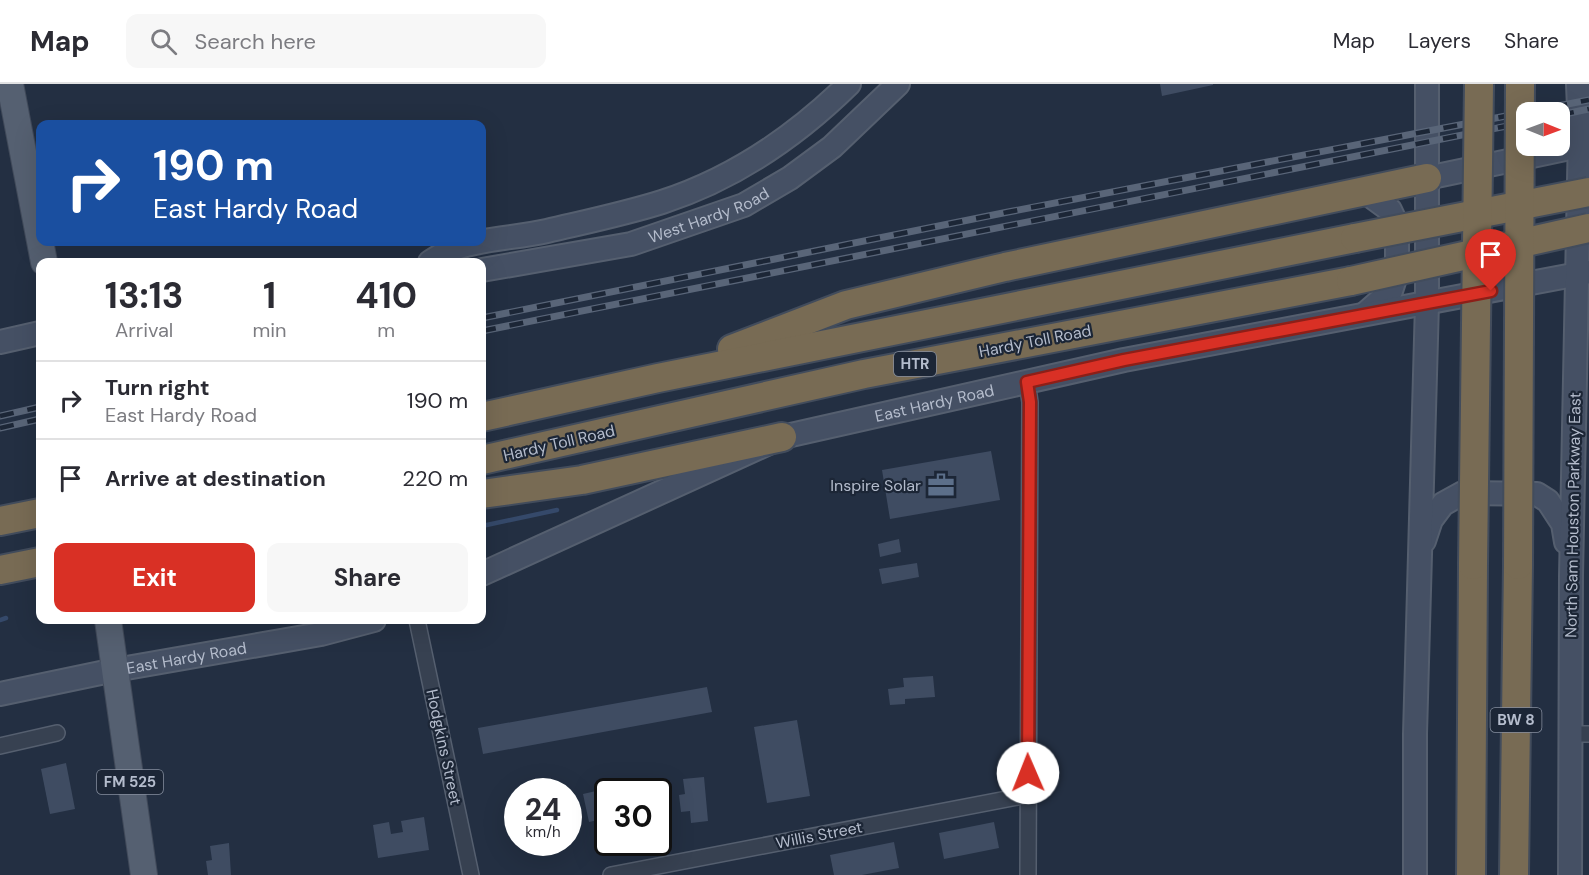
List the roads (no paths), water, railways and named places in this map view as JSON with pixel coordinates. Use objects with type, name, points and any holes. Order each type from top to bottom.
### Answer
[{"type":"highway","name":"BW 8","points":[[1471,875],[1479,84]]},
{"type":"highway","name":"BW 8","points":[[1514,875],[1520,84]]},
{"type":"highway","points":[[658,378],[846,305],[1005,267],[1427,178]]},
{"type":"highway","name":"HTR","points":[[486,416],[658,378],[1589,192]]},
{"type":"highway","name":"Hardy Toll Road","points":[[486,459],[864,374],[1351,281],[1589,228]]},
{"type":"highway","points":[[486,493],[582,480],[782,437]]},
{"type":"highway","points":[[0,521],[36,514]]},
{"type":"highway","points":[[0,570],[36,563]]},
{"type":"main road","points":[[10,84],[7,112],[36,230]]},
{"type":"main road","name":"West Hardy Road","points":[[486,243],[638,209],[733,172],[814,118],[849,84]]},
{"type":"main road","name":"West Hardy Road","points":[[486,269],[631,244],[672,232],[744,205],[790,178],[832,147],[898,84]]},
{"type":"main road","points":[[1415,875],[1427,303],[1427,84]]},
{"type":"main road","name":"North Sam Houston Parkway East","points":[[1570,875],[1580,734],[1571,576],[1583,274],[1584,145],[1578,84]]},
{"type":"main road","points":[[1427,178],[1584,145]]},
{"type":"main road","points":[[696,188],[697,221]]},
{"type":"main road","points":[[1364,191],[1390,210],[1397,225],[1397,272],[1391,291],[1364,315]]},
{"type":"main road","name":"West Hardy Road","points":[[437,258],[453,249],[469,246]]},
{"type":"main road","name":"East Hardy Road","points":[[486,572],[782,437],[1124,360],[1583,274]]},
{"type":"main road","points":[[0,342],[36,334]]},
{"type":"main road","points":[[1420,553],[1431,520],[1443,504],[1463,493],[1537,494],[1548,501],[1563,524],[1571,576]]},
{"type":"main road","name":"FM 525","points":[[109,624],[144,875]]},
{"type":"main road","name":"East Hardy Road","points":[[4,693],[115,669],[321,634],[359,624]]},
{"type":"street","points":[[1027,382],[1030,402],[1028,875]]},
{"type":"street","name":"Hodgkins Street","points":[[418,624],[471,875]]},
{"type":"street","points":[[0,746],[57,733]]},
{"type":"street","name":"Willis Street","points":[[611,875],[1028,795]]},
{"type":"waterway","points":[[486,525],[557,510]]},
{"type":"waterway","points":[[0,620],[6,618]]},
{"type":"railway","points":[[486,317],[1008,212],[1589,100]]},
{"type":"railway","points":[[1570,113],[1589,109]]},
{"type":"railway","points":[[486,330],[1516,124]]},
{"type":"railway","points":[[0,416],[36,408]]},
{"type":"railway","points":[[0,428],[36,420]]},
{"type":"place","name":"Inspire Solar","points":[[941,485]]}]
